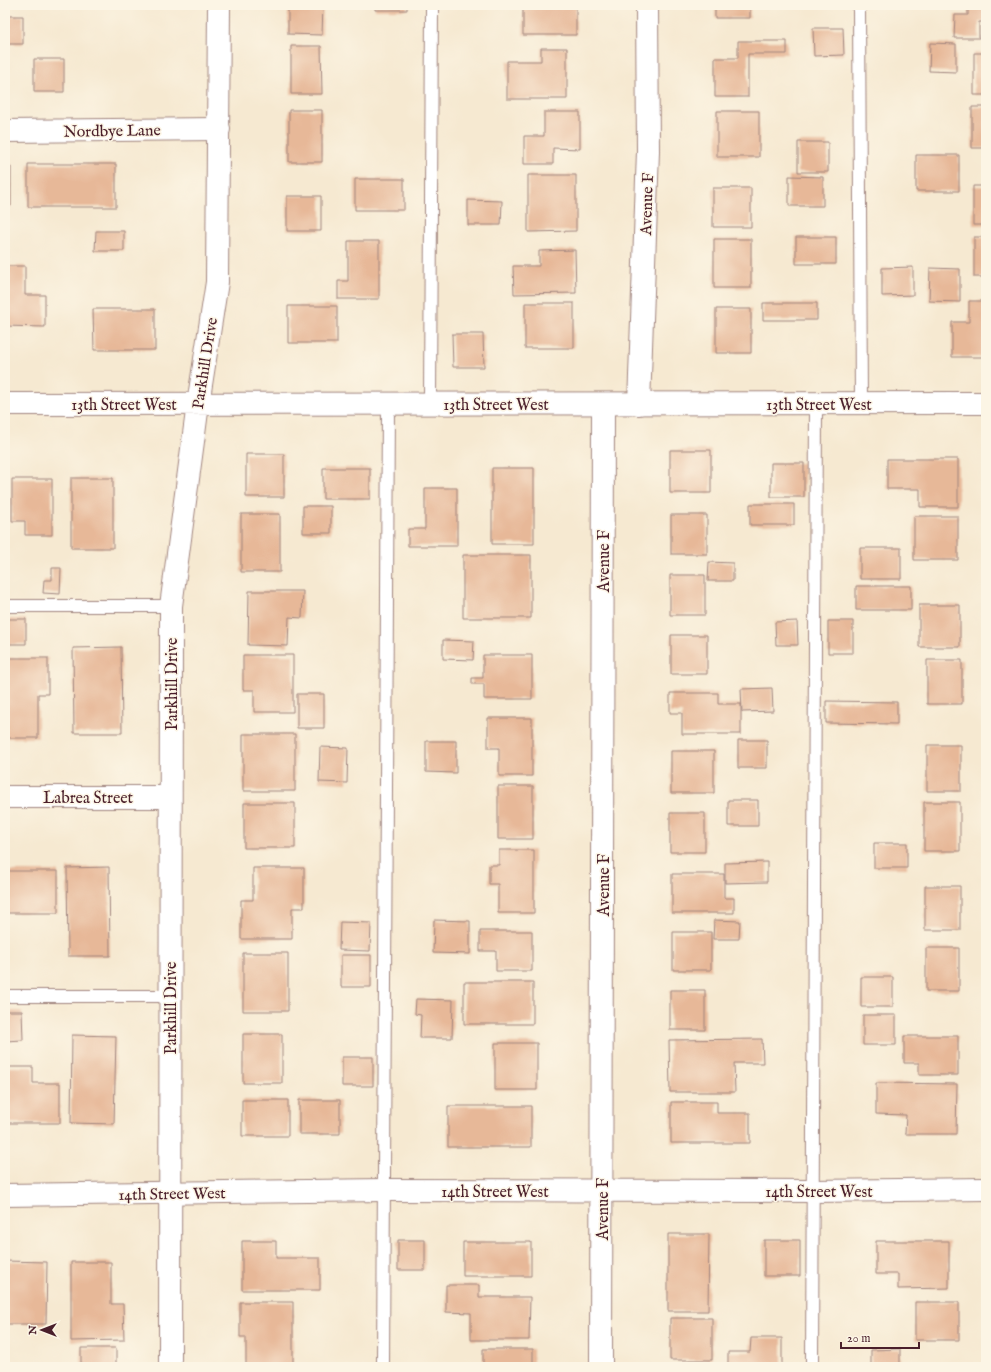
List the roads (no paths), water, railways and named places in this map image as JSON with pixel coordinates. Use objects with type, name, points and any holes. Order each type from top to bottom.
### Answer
[{"type":"street","name":"Parkhill Drive","points":[[170,1367],[170,797],[172,606],[198,404],[216,282],[219,129],[219,5]]},
{"type":"street","name":"Avenue F","points":[[639,404],[648,151],[647,5]]},
{"type":"street","name":"Nordbye Lane","points":[[5,131],[219,129]]},
{"type":"street","name":"13th Street West","points":[[5,404],[986,403]]},
{"type":"street","name":"Avenue F","points":[[601,1367],[603,404]]},
{"type":"street","name":"Labrea Street","points":[[5,796],[170,797]]},
{"type":"street","name":"14th Street West","points":[[5,1194],[169,1194],[384,1190],[812,1191],[986,1189]]},
{"type":"lane","points":[[430,404],[432,5]]},
{"type":"lane","points":[[859,5],[861,404]]},
{"type":"lane","points":[[383,1367],[388,404]]},
{"type":"lane","points":[[812,1367],[816,404]]},
{"type":"lane","points":[[5,606],[172,606]]},
{"type":"lane","points":[[5,996],[171,996]]}]
